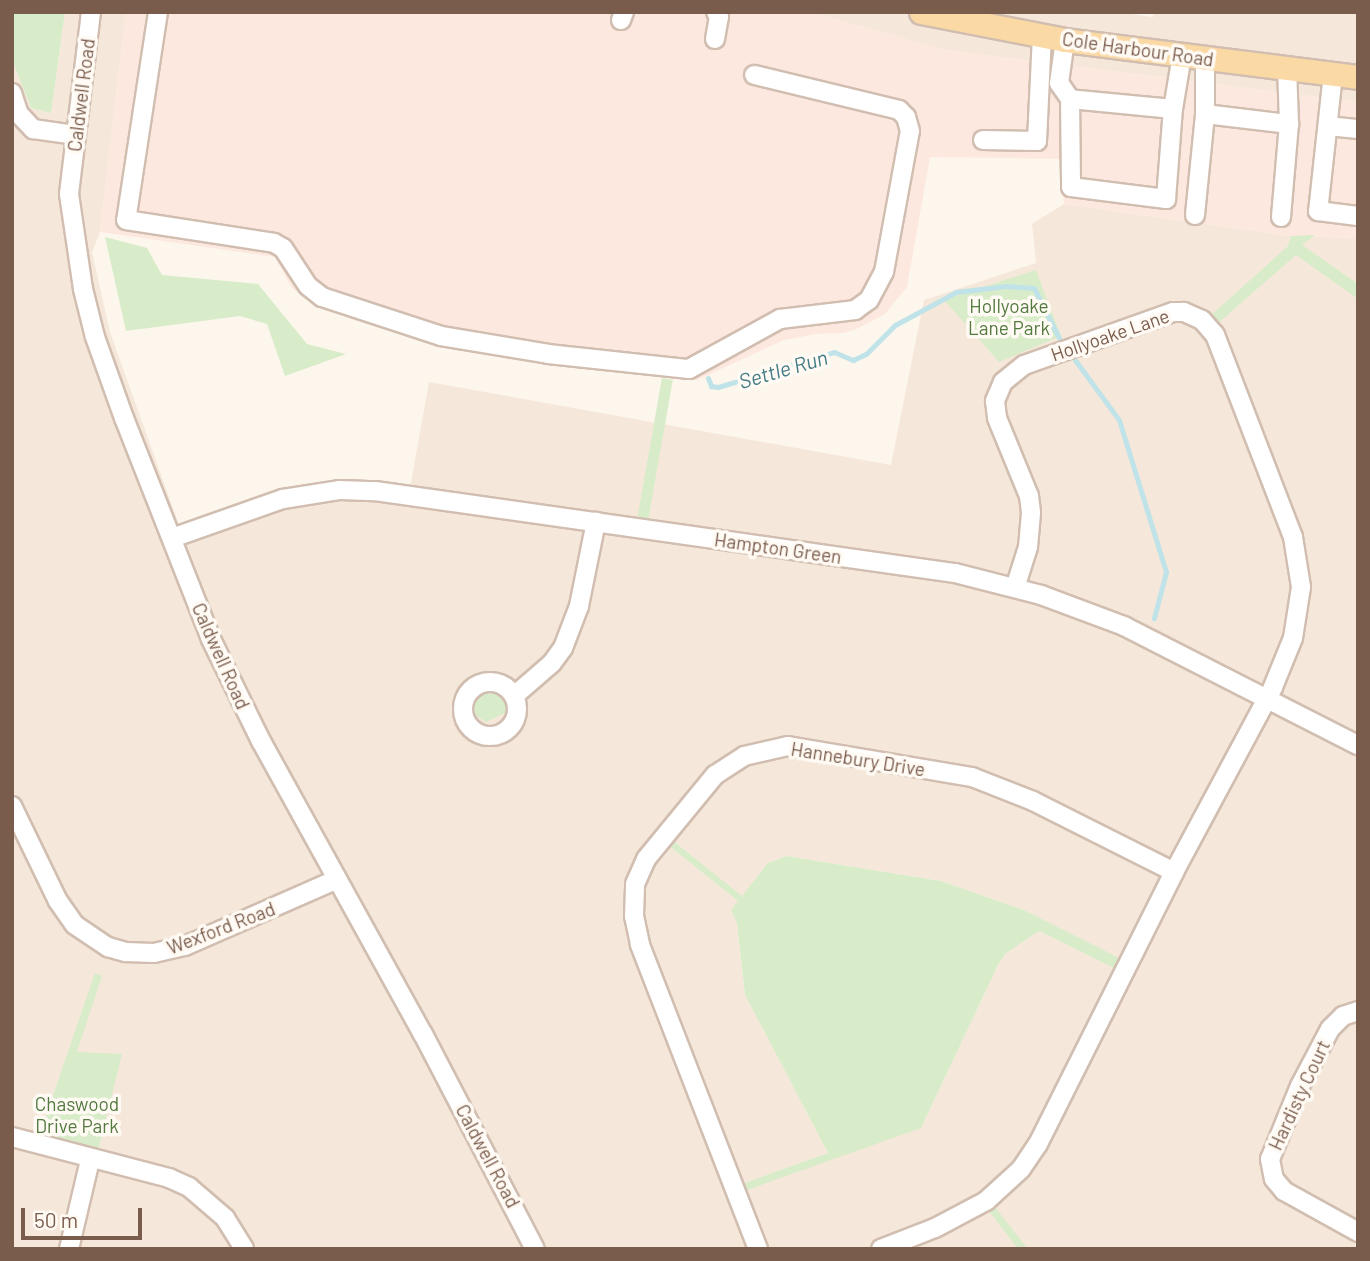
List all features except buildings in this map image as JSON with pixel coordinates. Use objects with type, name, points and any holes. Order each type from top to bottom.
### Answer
[{"type":"main road","name":"Cole Harbour Road","points":[[920,12],[1065,40],[1358,77]]},
{"type":"street","name":"Caldwell Road","points":[[91,12],[69,194],[83,289],[108,372],[211,639],[335,880],[423,1034],[535,1249]]},
{"type":"street","points":[[158,12],[126,220],[274,243],[283,248],[308,286],[322,297],[441,336],[548,354],[689,369],[780,319],[855,310],[869,300],[884,272],[910,131],[906,117],[900,110],[754,75]]},
{"type":"street","points":[[715,39],[719,17],[716,12]]},
{"type":"street","points":[[983,139],[1037,141],[1042,36]]},
{"type":"street","points":[[1065,40],[1059,83],[1070,99],[1071,187],[1166,199],[1173,109],[1182,55]]},
{"type":"street","points":[[1195,215],[1205,114],[1205,58]]},
{"type":"street","points":[[1281,217],[1289,124],[1287,68]]},
{"type":"street","points":[[1334,74],[1318,211],[1358,216]]},
{"type":"street","points":[[12,93],[19,114],[33,129],[75,135]]},
{"type":"street","points":[[1070,99],[1173,109]]},
{"type":"street","points":[[1205,114],[1289,124]]},
{"type":"street","points":[[1328,126],[1358,129]]},
{"type":"street","name":"Hollyoake Lane","points":[[1015,588],[1028,547],[1031,513],[1029,496],[997,418],[995,401],[1003,382],[1018,368],[1098,337],[1173,312],[1191,314],[1207,324],[1215,335],[1298,553],[1301,587],[1298,622],[1267,698]]},
{"type":"street","name":"Hampton Green","points":[[172,538],[283,499],[351,490],[955,573],[1015,588],[1124,626],[1358,745]]},
{"type":"street","points":[[514,696],[552,663],[563,648],[579,606],[596,523]]},
{"type":"street","points":[[881,1249],[935,1228],[986,1201],[1021,1169],[1038,1144],[1174,872],[1267,698]]},
{"type":"street","name":"Hannebury Drive","points":[[758,1249],[640,944],[634,916],[635,884],[646,859],[715,775],[744,756],[789,746],[972,777],[1033,801],[1174,872]]},
{"type":"street","name":"Wexford Road","points":[[12,806],[58,901],[75,925],[108,947],[125,952],[154,953],[185,946],[335,880]]},
{"type":"street","name":"Hardisty Court","points":[[1358,1011],[1343,1016],[1330,1029],[1300,1086],[1269,1159],[1274,1179],[1284,1191],[1358,1232]]},
{"type":"street","points":[[12,1137],[90,1160],[169,1178],[189,1187],[225,1218],[244,1249]]},
{"type":"street","points":[[69,1249],[90,1160]]},
{"type":"shaded area","points":[[65,12],[126,12],[100,232],[92,252],[110,332],[179,525],[296,493],[410,488],[429,382],[891,465],[924,300],[1036,263],[1032,224],[1064,204],[1291,236],[1358,238],[1358,1249],[12,1249],[12,60],[31,108],[51,113]],"holes":[[[672,840],[742,897],[768,863],[786,856],[941,881],[1024,910],[1120,959],[1115,968],[1039,931],[1005,954],[998,965],[921,1128],[743,1184],[828,1153],[745,995],[737,923],[738,901],[668,845]]]},
{"type":"shaded area","points":[[126,12],[810,12],[944,50],[1358,102],[1358,238],[1291,236],[1064,204],[1060,159],[930,157],[907,287],[885,314],[859,328],[844,333],[816,334],[784,340],[697,380],[553,365],[450,349],[354,320],[303,296],[292,288],[275,257],[100,232]]},
{"type":"shaded area","points":[[810,12],[1116,12],[1153,17],[1154,12],[1358,12],[1358,102],[944,50]]},
{"type":"green space","points":[[12,12],[65,12],[51,113],[31,108],[12,60]]},
{"type":"green space","points":[[1315,235],[1302,245],[1358,284],[1358,299],[1296,255],[1217,324],[1209,317],[1288,246],[1291,236]]},
{"type":"green space","points":[[105,237],[147,248],[162,275],[258,284],[307,344],[346,354],[285,376],[267,324],[240,316],[126,331]]},
{"type":"green space","name":"Hollyoake Lane Park","points":[[1036,270],[1061,336],[999,362],[944,300]]},
{"type":"green space","points":[[662,378],[673,380],[648,520],[637,518]]},
{"type":"green space","points":[[496,693],[508,700],[505,713],[486,722],[472,713],[474,701],[483,694]]},
{"type":"green space","points":[[672,840],[742,896],[768,863],[786,856],[941,881],[1024,910],[1121,959],[1116,969],[1039,931],[1005,954],[998,965],[921,1128],[744,1191],[742,1184],[828,1153],[745,995],[737,923],[731,910],[738,901],[668,845]]},
{"type":"green space","name":"Chaswood Drive Park","points":[[95,973],[102,976],[77,1052],[122,1054],[98,1151],[39,1136]]},
{"type":"green space","points":[[994,1206],[1028,1249],[1018,1249],[988,1210]]},
{"type":"waterway","name":"Settle Run","points":[[708,378],[711,386],[718,387],[834,352],[853,360],[866,354],[895,325],[956,292],[1006,286],[1034,288],[1060,340]]},
{"type":"waterway","name":"Settle Run","points":[[1075,360],[1119,420],[1166,572],[1154,618]]}]
